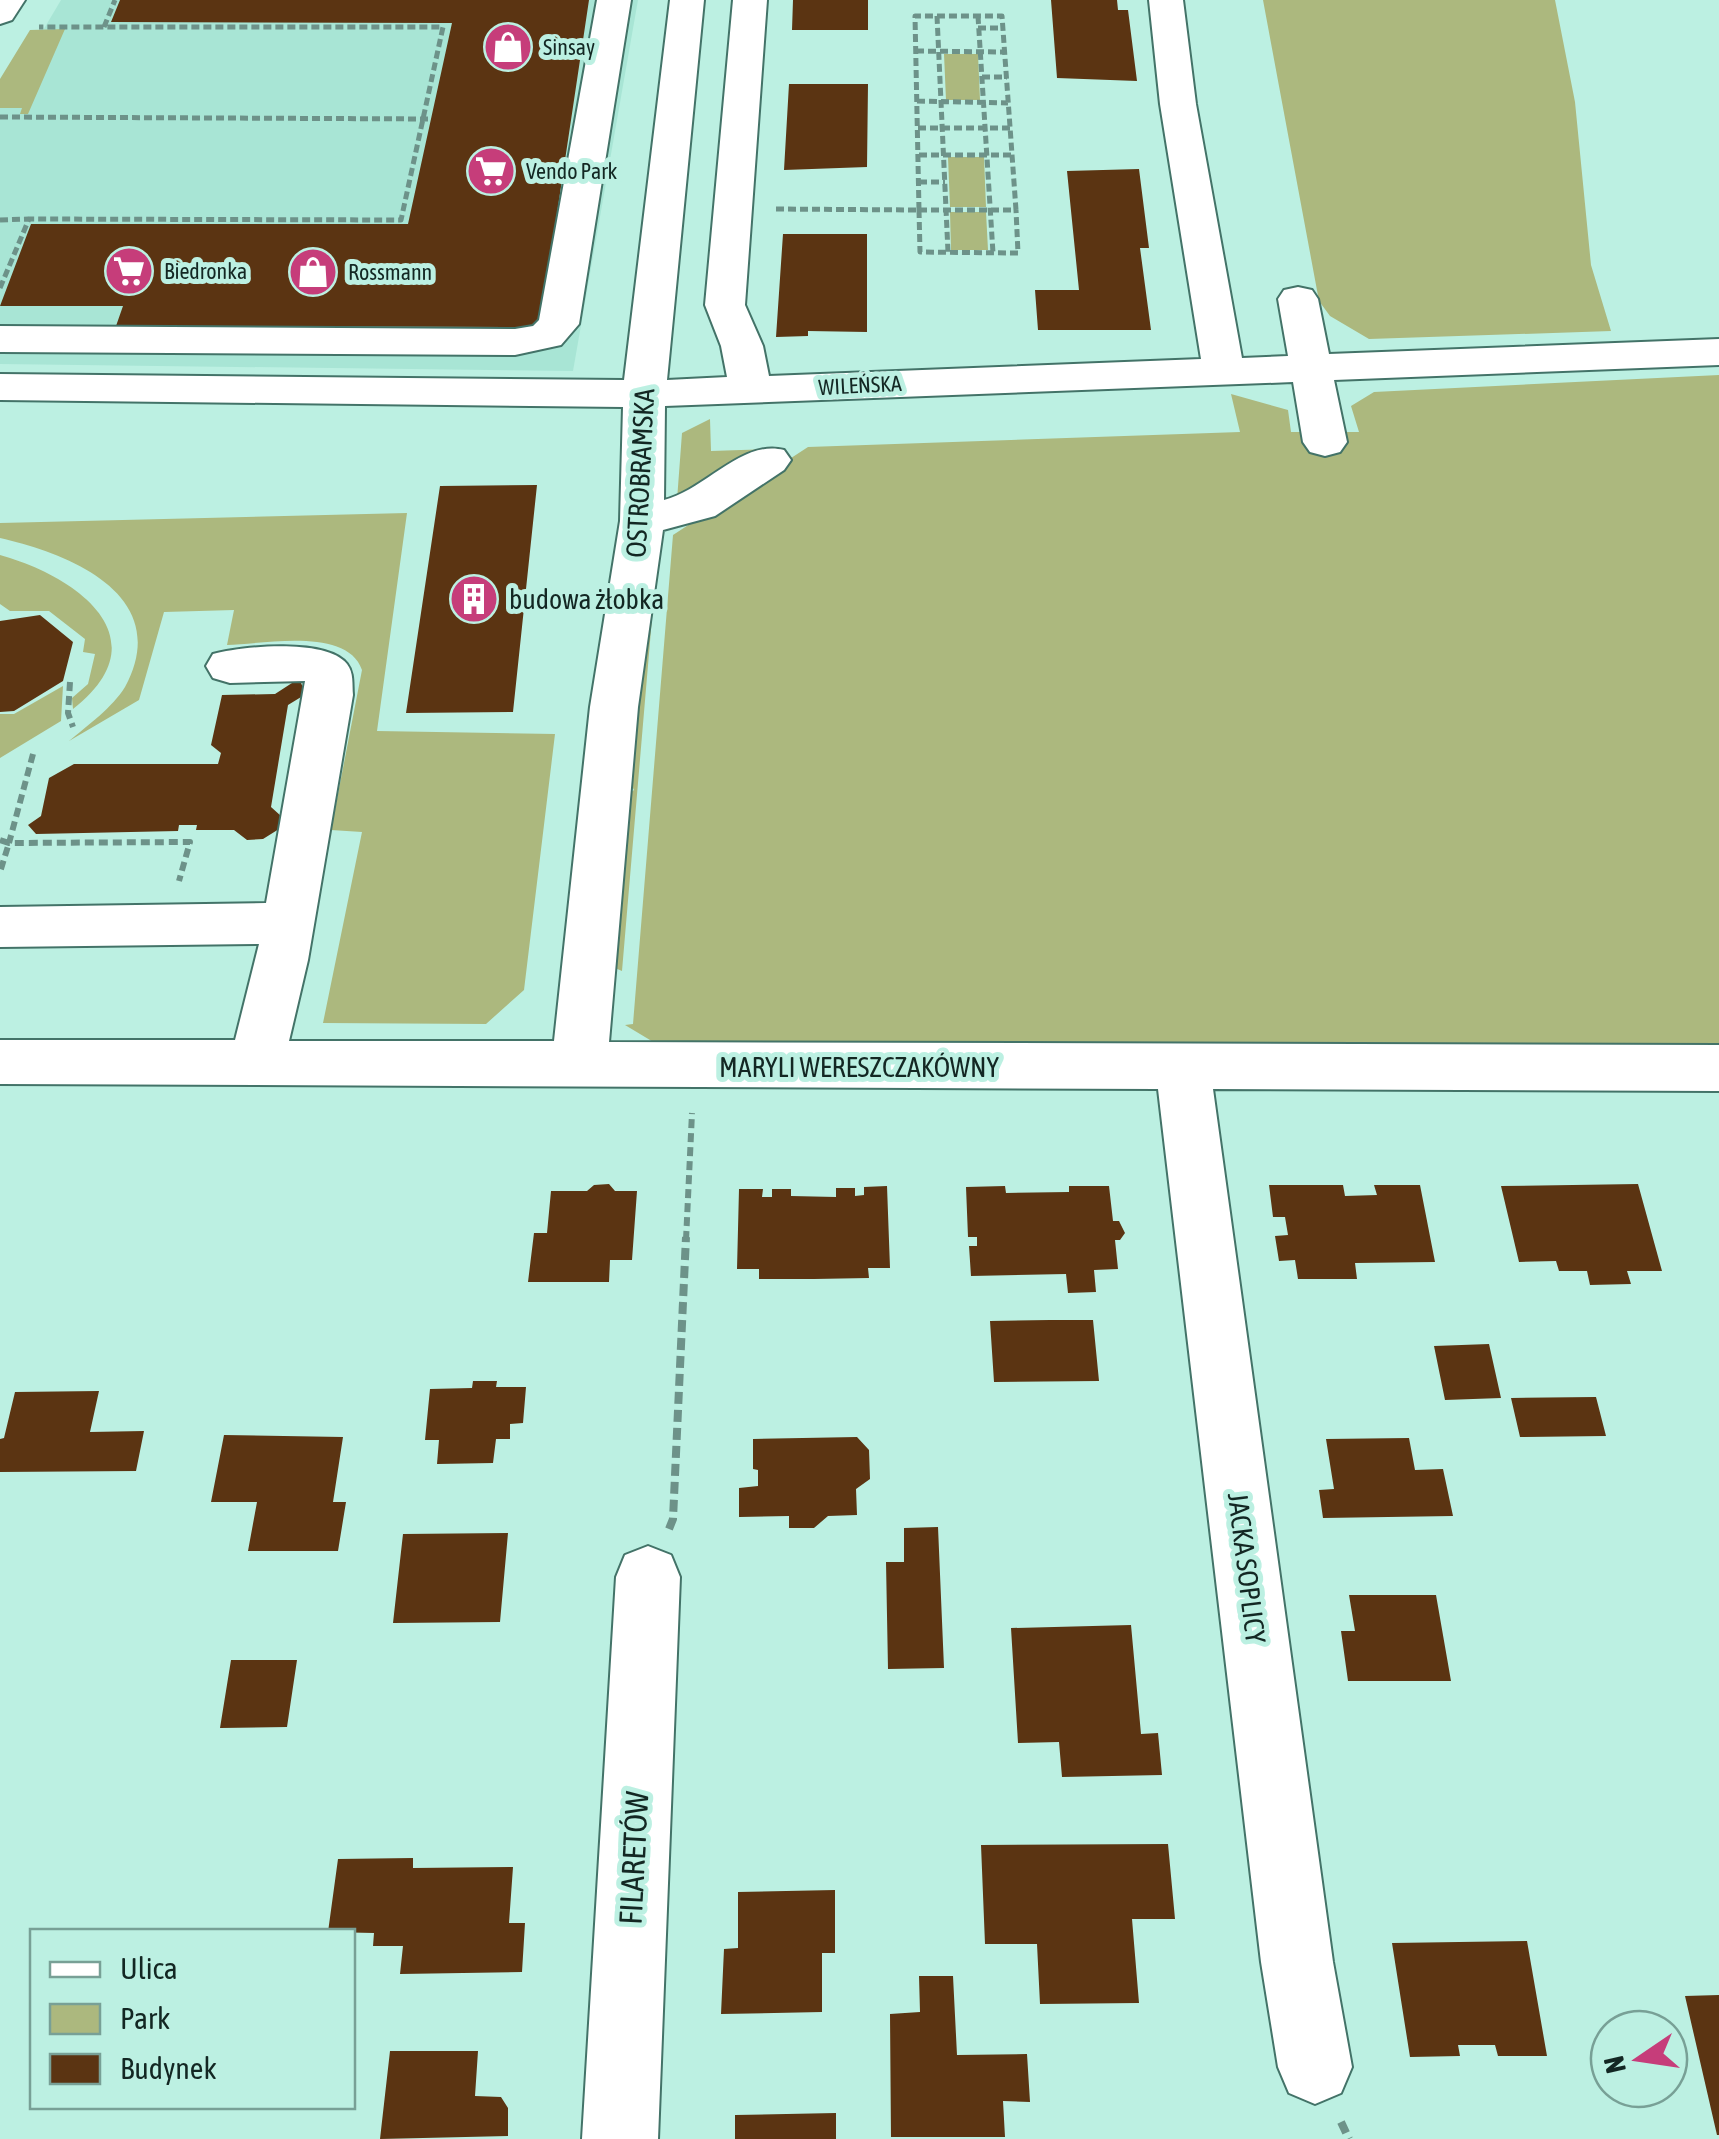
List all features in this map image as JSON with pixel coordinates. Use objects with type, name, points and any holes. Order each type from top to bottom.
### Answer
[{"type":"street","points":[[0,339],[514,342],[546,336],[559,324],[614,0]]},
{"type":"street","name":"OSTROBRAMSKA","points":[[579,1065],[614,707],[642,521],[644,394],[688,0]]},
{"type":"street","points":[[750,0],[726,305],[742,346],[751,390]]},
{"type":"street","points":[[1166,0],[1178,104],[1224,374]]},
{"type":"street","points":[[1298,298],[1325,442]]},
{"type":"street","points":[[0,316],[105,316]]},
{"type":"street","name":"WILEŃSKA","points":[[0,387],[644,394],[1719,352]]},
{"type":"street","points":[[642,521],[699,506],[770,460]]},
{"type":"street","points":[[230,666],[313,664],[328,672],[330,695],[285,942],[257,1062]]},
{"type":"street","points":[[0,927],[285,942]]},
{"type":"street","points":[[0,959],[285,942]]},
{"type":"street","name":"MARYLI WERESZCZAKÓWNY","points":[[0,1062],[1719,1068]]},
{"type":"street","name":"JACKA SOPLICY","points":[[1183,1068],[1297,1962],[1316,2067]]},
{"type":"street","name":"FILARETÓW","points":[[620,2139],[648,1577]]},
{"type":"path","points":[[104,27],[115,0]]},
{"type":"path","points":[[0,220],[400,220],[442,27],[104,27],[12,13]]},
{"type":"path","points":[[915,16],[978,16],[1002,16],[1018,253],[920,252],[915,16]]},
{"type":"path","points":[[936,16],[948,252]]},
{"type":"path","points":[[978,16],[993,252]]},
{"type":"path","points":[[978,28],[1003,28]]},
{"type":"path","points":[[916,51],[1005,52]]},
{"type":"path","points":[[982,77],[1007,77]]},
{"type":"path","points":[[918,101],[1008,103]]},
{"type":"path","points":[[0,117],[431,119]]},
{"type":"path","points":[[918,128],[1010,128]]},
{"type":"path","points":[[918,154],[1012,155]]},
{"type":"path","points":[[920,182],[944,182]]},
{"type":"path","points":[[734,209],[1016,210]]},
{"type":"path","points":[[0,288],[29,219]]},
{"type":"path","points":[[70,682],[68,713],[73,728]]},
{"type":"path","points":[[0,872],[33,754]]},
{"type":"path","points":[[0,840],[190,842],[178,887]]},
{"type":"path","points":[[648,1577],[673,1519],[695,1067]]},
{"type":"shaded area","points":[[61,0],[638,0],[573,371],[0,364],[0,103]]},
{"type":"green space","points":[[1263,0],[1555,0],[1575,102],[1591,265],[1611,331],[1369,339],[1330,316],[1319,301]]},
{"type":"green space","points":[[65,29],[28,114],[20,114],[22,108],[0,108],[0,79],[30,30]]},
{"type":"green space","points":[[944,54],[978,54],[980,100],[946,100]]},
{"type":"green space","points":[[948,157],[984,157],[986,207],[950,207]]},
{"type":"green space","points":[[950,212],[986,212],[988,250],[951,250]]},
{"type":"green space","points":[[1719,375],[1719,1045],[705,1048],[655,1043],[625,1025],[633,1024],[673,535],[808,447],[1240,432],[1231,394],[1288,410],[1291,432],[1359,432],[1351,406],[1374,392]]},
{"type":"green space","points":[[710,419],[711,451],[769,449],[677,500],[682,433]]},
{"type":"green space","points":[[407,513],[377,731],[555,734],[524,990],[486,1024],[323,1023],[362,832],[331,830],[362,670],[353,657],[340,648],[303,641],[227,645],[234,610],[164,612],[139,700],[69,741],[107,709],[125,687],[137,655],[136,628],[126,604],[84,568],[0,538],[0,523]]},
{"type":"green space","points":[[659,536],[622,971],[615,968],[630,793],[634,790],[631,784],[648,595]]},
{"type":"green space","points":[[0,555],[56,578],[80,594],[99,613],[110,635],[111,658],[99,683],[73,709],[72,698],[88,684],[95,654],[83,652],[85,639],[49,611],[10,611],[0,604]]},
{"type":"green space","points":[[63,686],[61,721],[0,758],[0,714],[14,714]]},
{"type":"building","name":"Vendo Park","points":[[120,0],[589,0],[540,327],[116,326],[123,306],[0,306],[31,224],[408,224],[452,23],[111,22]]},
{"type":"building","points":[[793,0],[868,0],[868,30],[792,30]]},
{"type":"building","points":[[1051,0],[1117,0],[1118,10],[1128,10],[1137,81],[1057,78]]},
{"type":"building","points":[[789,84],[868,84],[867,167],[784,170]]},
{"type":"building","points":[[1139,169],[1149,248],[1140,248],[1151,330],[1038,330],[1035,290],[1079,290],[1067,171]]},
{"type":"building","points":[[783,234],[867,234],[867,332],[808,331],[808,336],[776,337]]},
{"type":"building","name":"budowa żłobka","points":[[537,485],[513,712],[406,713],[440,486]]},
{"type":"building","points":[[40,615],[73,642],[63,681],[14,711],[0,712],[0,621]]},
{"type":"building","points":[[292,683],[301,683],[306,694],[288,705],[271,807],[281,816],[279,829],[263,839],[247,840],[234,830],[196,830],[197,825],[179,825],[178,831],[36,834],[28,825],[41,816],[49,778],[74,764],[218,764],[221,753],[211,745],[222,695],[275,694]]},
{"type":"building","points":[[609,1184],[615,1191],[637,1191],[632,1260],[610,1260],[609,1282],[528,1282],[534,1233],[547,1233],[551,1191],[587,1191],[594,1185]]},
{"type":"building","points":[[1638,1184],[1662,1271],[1627,1271],[1631,1284],[1590,1285],[1587,1271],[1559,1271],[1556,1261],[1519,1262],[1501,1186]]},
{"type":"building","points":[[1269,1185],[1343,1185],[1345,1196],[1377,1195],[1374,1185],[1420,1185],[1435,1262],[1355,1263],[1357,1279],[1298,1279],[1295,1260],[1279,1261],[1275,1236],[1288,1235],[1285,1217],[1273,1217]]},
{"type":"building","points":[[887,1186],[890,1268],[868,1268],[869,1278],[814,1279],[759,1279],[759,1269],[737,1269],[739,1189],[763,1189],[762,1197],[772,1197],[772,1189],[791,1189],[791,1196],[836,1197],[836,1188],[855,1188],[855,1196],[864,1195],[864,1187]]},
{"type":"building","points":[[1005,1186],[1006,1193],[1069,1192],[1069,1186],[1109,1186],[1113,1221],[1119,1221],[1125,1233],[1115,1240],[1118,1269],[1094,1270],[1096,1292],[1068,1293],[1066,1274],[971,1276],[969,1246],[977,1246],[977,1237],[968,1237],[966,1187]]},
{"type":"building","points":[[1093,1320],[1099,1381],[994,1382],[990,1321]]},
{"type":"building","points":[[1489,1344],[1501,1398],[1445,1400],[1434,1346]]},
{"type":"building","points":[[473,1381],[497,1381],[496,1387],[526,1387],[523,1423],[510,1424],[510,1439],[496,1439],[493,1463],[437,1464],[439,1440],[425,1440],[430,1389],[472,1388]]},
{"type":"building","points":[[99,1391],[90,1432],[144,1431],[136,1471],[0,1472],[0,1439],[4,1438],[15,1392]]},
{"type":"building","points":[[1596,1397],[1606,1436],[1520,1437],[1511,1398]]},
{"type":"building","points":[[224,1435],[343,1437],[333,1502],[346,1502],[338,1551],[248,1551],[257,1502],[211,1502]]},
{"type":"building","points":[[857,1437],[869,1450],[870,1479],[856,1489],[857,1515],[828,1516],[814,1528],[789,1528],[789,1516],[739,1517],[739,1488],[758,1486],[758,1470],[753,1469],[753,1439]]},
{"type":"building","points":[[1409,1438],[1415,1470],[1443,1469],[1453,1516],[1323,1518],[1319,1490],[1334,1489],[1326,1439]]},
{"type":"building","points":[[938,1527],[944,1668],[888,1669],[886,1562],[904,1562],[904,1528]]},
{"type":"building","points":[[508,1533],[500,1622],[393,1623],[403,1534]]},
{"type":"building","points":[[1349,1595],[1436,1595],[1451,1681],[1348,1681],[1341,1631],[1355,1631]]},
{"type":"building","points":[[1131,1625],[1141,1734],[1158,1733],[1162,1775],[1062,1777],[1059,1742],[1018,1743],[1011,1628]]},
{"type":"building","points":[[231,1660],[297,1660],[287,1727],[220,1728]]},
{"type":"building","points":[[1168,1844],[1175,1919],[1132,1919],[1139,2003],[1040,2004],[1037,1944],[985,1944],[981,1845]]},
{"type":"building","points":[[413,1858],[413,1868],[513,1867],[509,1923],[525,1923],[522,1972],[400,1974],[403,1946],[373,1946],[374,1933],[328,1929],[338,1859]]},
{"type":"building","points":[[835,1890],[835,1953],[822,1953],[822,2012],[721,2014],[724,1949],[738,1948],[738,1892]]},
{"type":"building","points":[[1527,1941],[1547,2056],[1498,2056],[1495,2045],[1458,2045],[1460,2056],[1410,2057],[1392,1943]]},
{"type":"building","points":[[919,1976],[953,1976],[957,2055],[1027,2054],[1030,2102],[1003,2101],[1005,2137],[891,2137],[890,2014],[920,2012]]},
{"type":"building","points":[[1719,1995],[1719,2135],[1717,2135],[1685,1996]]},
{"type":"building","points":[[390,2051],[478,2051],[475,2096],[501,2097],[508,2108],[508,2136],[380,2139]]},
{"type":"building","points":[[836,2113],[836,2139],[735,2139],[735,2115]]},
{"type":"place","name":"Sinsay","points":[[508,47]]},
{"type":"place","name":"Vendo Park","points":[[491,171]]},
{"type":"place","name":"Biedronka","points":[[129,271]]},
{"type":"place","name":"Rossmann","points":[[313,272]]},
{"type":"place","name":"budowa żłobka","points":[[474,599]]}]
